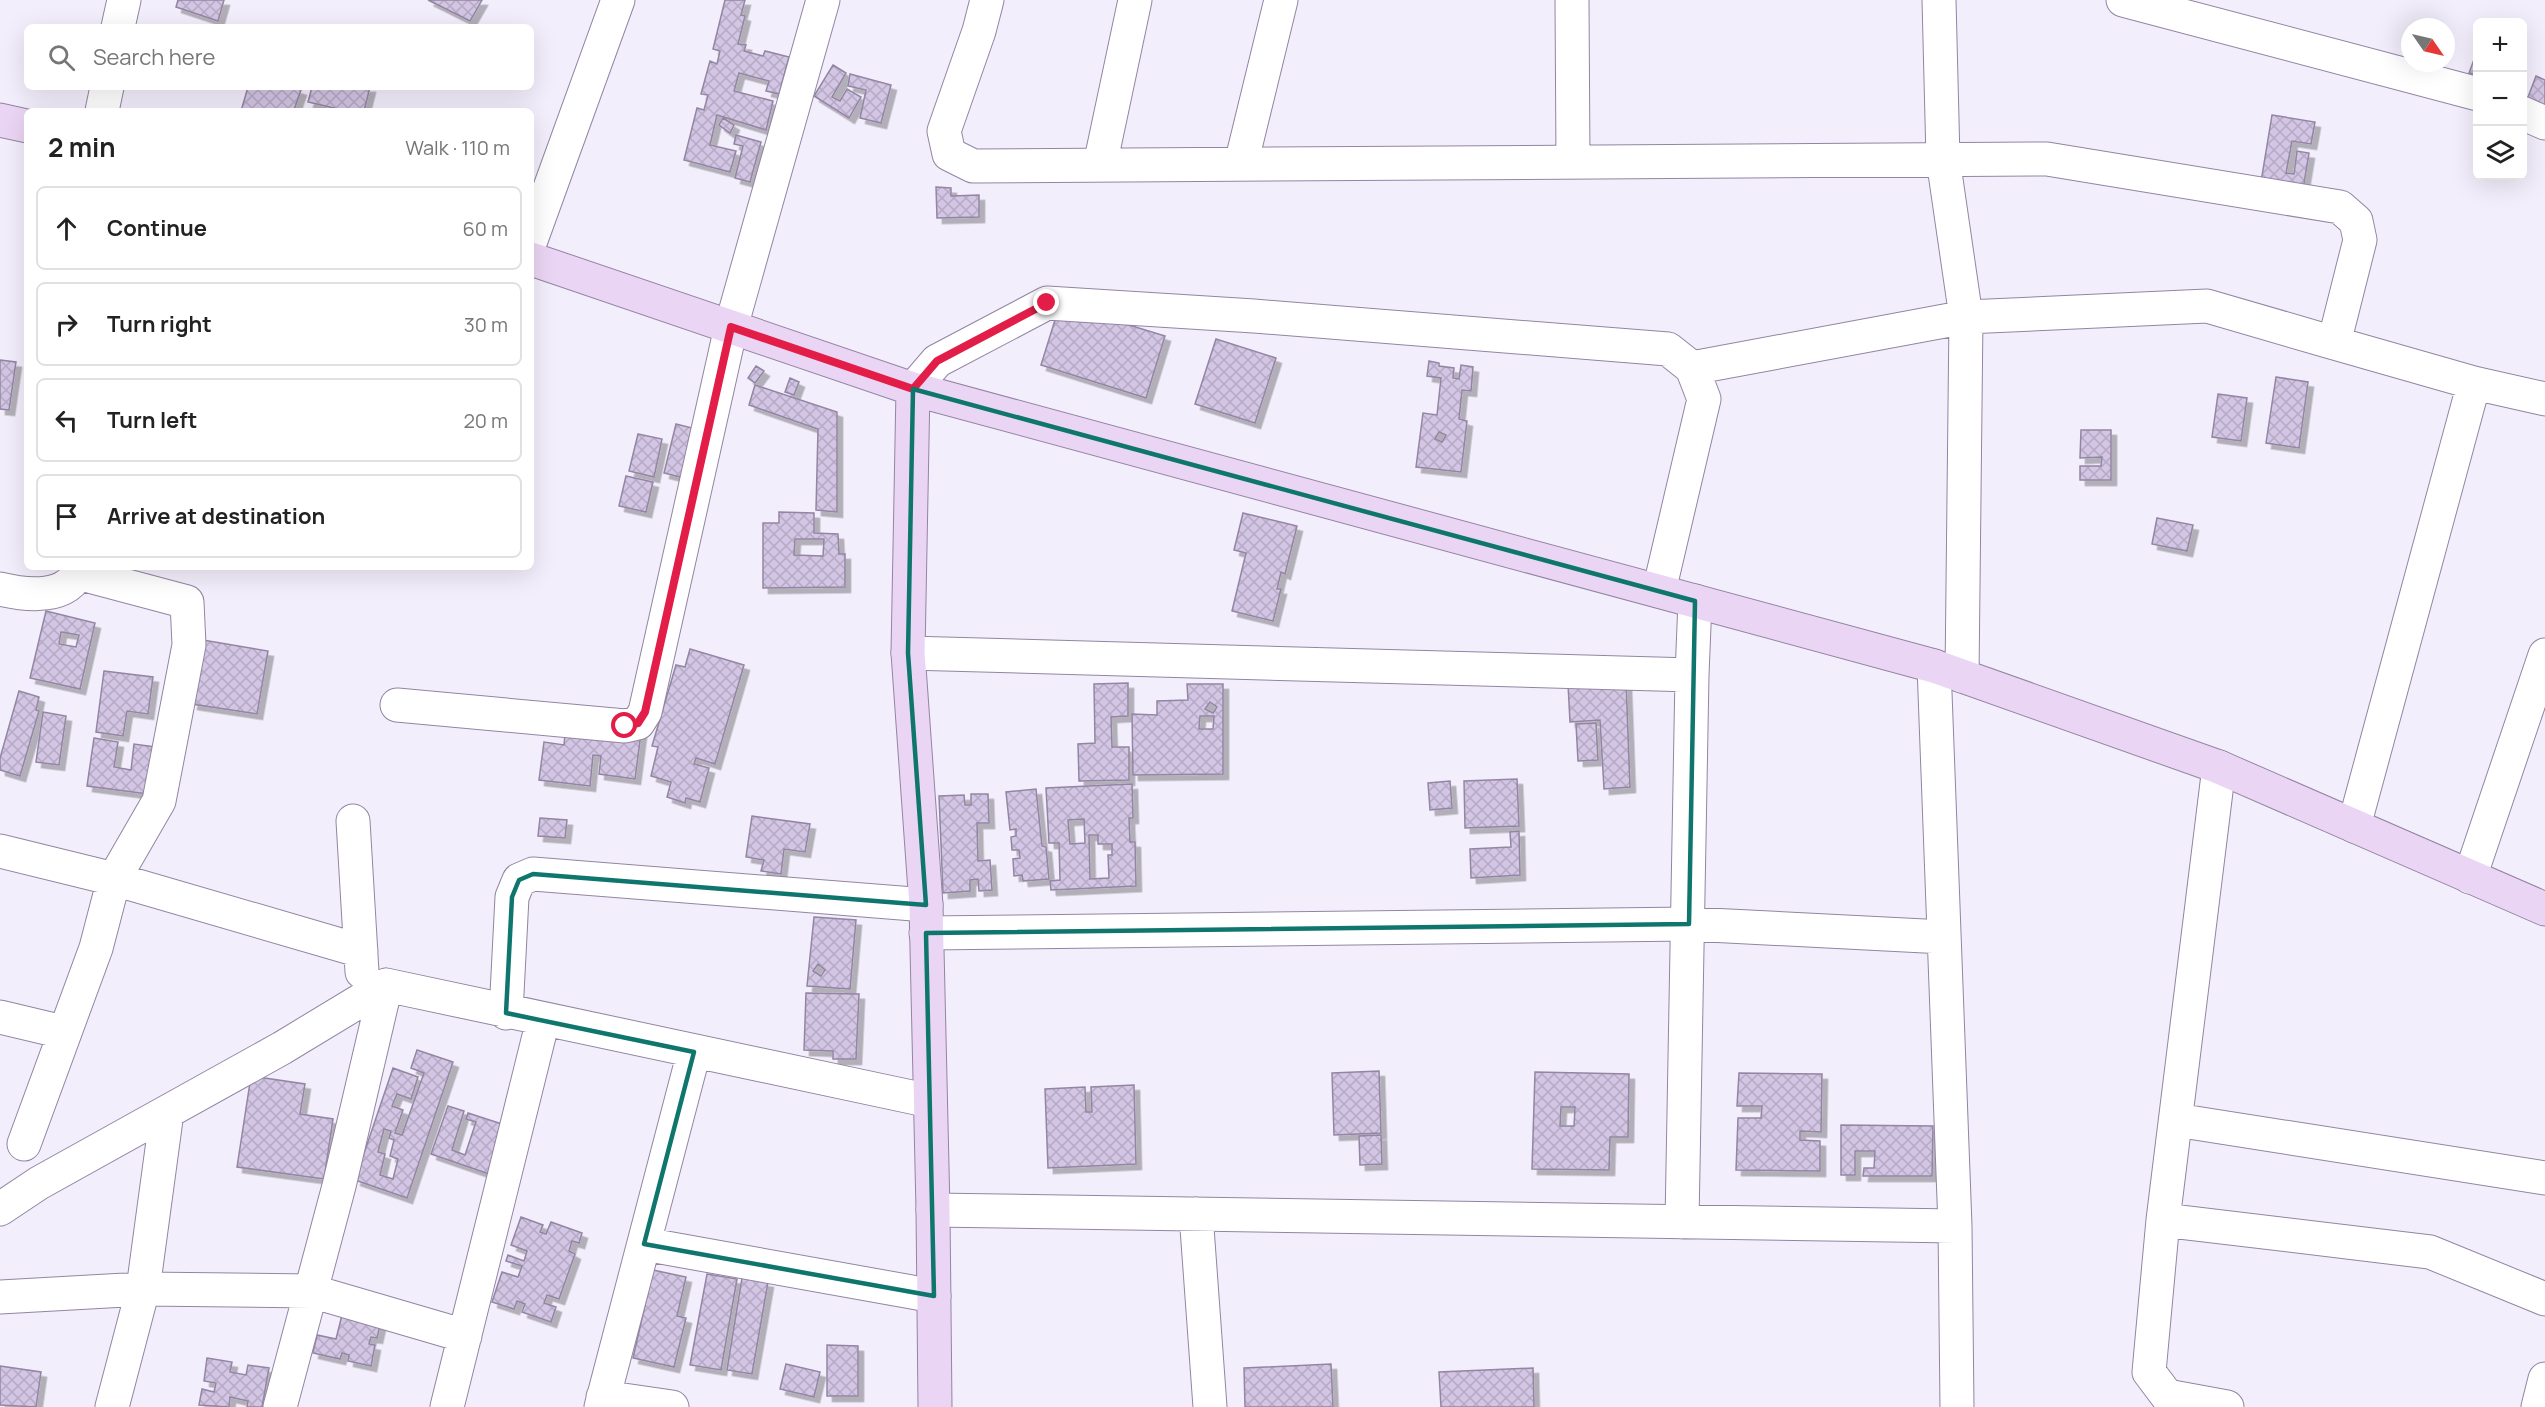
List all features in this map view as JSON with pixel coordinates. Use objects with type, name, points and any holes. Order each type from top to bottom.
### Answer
[{"type":"street","points":[[119,24],[124,0]]},
{"type":"street","points":[[534,232],[618,0]]},
{"type":"street","points":[[397,705],[625,726],[638,723],[645,712],[731,327],[823,0]]},
{"type":"street","points":[[987,0],[979,31],[944,131],[949,154],[974,166],[2047,159],[2340,207],[2356,221],[2360,240],[2334,343]]},
{"type":"street","points":[[1100,165],[1135,0]]},
{"type":"street","points":[[1241,164],[1281,0]]},
{"type":"street","points":[[1572,0],[1573,162]]},
{"type":"street","points":[[1939,0],[1943,159],[1966,317],[1948,671],[1944,937],[1955,1226],[1957,1407]]},
{"type":"street","points":[[2122,0],[2473,93]]},
{"type":"street","points":[[102,108],[106,90]]},
{"type":"street","points":[[2527,115],[2545,123]]},
{"type":"street","points":[[0,120],[24,125]]},
{"type":"street","points":[[534,261],[913,389],[1948,671],[2219,767],[2545,909]]},
{"type":"street","points":[[935,1407],[926,919],[908,653],[913,389],[937,361],[1047,303],[1254,316],[1668,349],[1692,368],[1704,399],[1659,591]]},
{"type":"street","points":[[1692,368],[1966,317],[2207,306],[2474,383],[2545,399]]},
{"type":"street","points":[[2354,826],[2474,383]]},
{"type":"street","points":[[0,589],[27,595],[61,590],[79,570],[187,602],[189,645],[159,801],[114,879],[96,948],[63,1032],[12,1141],[39,1184]]},
{"type":"street","points":[[1682,1222],[1695,601]]},
{"type":"street","points":[[908,653],[1692,675]]},
{"type":"street","points":[[2470,877],[2545,655]]},
{"type":"street","points":[[2217,1406],[2167,1396],[2149,1372],[2163,1220],[2219,767]]},
{"type":"street","points":[[280,1407],[339,1186],[375,992],[361,951],[353,821]]},
{"type":"street","points":[[0,851],[114,879],[361,951]]},
{"type":"street","points":[[506,1012],[512,897],[519,880],[533,874],[926,919],[1689,924],[1944,937]]},
{"type":"street","points":[[0,1209],[39,1184],[375,992],[506,1012],[930,1101]]},
{"type":"street","points":[[0,1017],[63,1032]]},
{"type":"street","points":[[447,1407],[543,1020]]},
{"type":"street","points":[[672,1407],[602,1402],[694,1052]]},
{"type":"street","points":[[112,1407],[144,1289],[167,1112]]},
{"type":"street","points":[[2176,1120],[2545,1178]]},
{"type":"street","points":[[933,1210],[1955,1226]]},
{"type":"street","points":[[1196,1214],[1210,1407]]},
{"type":"street","points":[[2163,1220],[2430,1252],[2545,1299]]},
{"type":"street","points":[[644,1244],[934,1296]]},
{"type":"street","points":[[0,1297],[144,1289],[311,1291],[465,1336]]},
{"type":"street","points":[[2538,1407],[2545,1379]]},
{"type":"highlighted area","points":[[913,389],[1695,601],[1689,924],[926,933],[934,1296],[644,1244],[694,1052],[506,1013],[512,897],[519,880],[533,874],[926,905],[908,653]]},
{"type":"building","points":[[178,0],[224,0],[218,21],[176,7]]},
{"type":"building","points":[[428,0],[482,0],[470,21]]},
{"type":"building","points":[[725,0],[745,0],[741,15],[745,16],[738,44],[746,45],[744,51],[763,56],[765,51],[789,57],[779,94],[766,91],[769,81],[739,73],[734,91],[773,101],[766,130],[717,115],[710,145],[736,151],[730,172],[684,160],[697,108],[704,110],[708,95],[701,94],[710,61],[717,64],[720,51],[713,49]]},
{"type":"building","points":[[2473,62],[2473,74],[2469,73]]},
{"type":"building","points":[[833,65],[846,73],[832,97],[840,101],[847,89],[861,97],[849,118],[814,96]]},
{"type":"building","points":[[850,74],[891,85],[881,123],[860,118],[866,90],[848,86]]},
{"type":"building","points":[[2536,76],[2545,80],[2545,114],[2527,106]]},
{"type":"building","points":[[247,90],[301,90],[295,108],[242,108]]},
{"type":"building","points":[[311,90],[369,90],[365,108],[334,108],[308,102]]},
{"type":"building","points":[[2272,115],[2315,122],[2311,144],[2292,141],[2286,173],[2294,174],[2297,151],[2309,153],[2303,189],[2261,182]]},
{"type":"building","points":[[723,118],[734,125],[730,133],[719,125]]},
{"type":"building","points":[[736,135],[761,142],[750,182],[735,178],[743,146],[734,144]]},
{"type":"building","points":[[936,187],[951,188],[951,196],[979,195],[979,217],[937,218]]},
{"type":"building","points":[[1060,304],[1165,336],[1146,398],[1041,365]]},
{"type":"building","points":[[1216,339],[1276,358],[1255,423],[1195,404]]},
{"type":"building","points":[[0,360],[16,362],[9,410],[0,409]]},
{"type":"building","points":[[1429,361],[1439,363],[1439,366],[1454,368],[1453,378],[1459,379],[1461,365],[1473,367],[1471,391],[1462,390],[1459,419],[1467,421],[1461,472],[1416,467],[1423,413],[1437,415],[1441,378],[1427,376]],"holes":[[[1439,432],[1446,435],[1442,442],[1435,439]]]},
{"type":"building","points":[[756,366],[764,371],[755,383],[748,378]]},
{"type":"building","points":[[2276,377],[2308,382],[2299,448],[2266,443]]},
{"type":"building","points":[[790,378],[799,382],[794,395],[785,392]]},
{"type":"building","points":[[755,385],[837,412],[837,512],[816,510],[818,429],[749,405]]},
{"type":"building","points":[[2218,394],[2247,398],[2241,441],[2212,437]]},
{"type":"building","points":[[676,424],[700,430],[688,479],[664,473]]},
{"type":"building","points":[[2081,430],[2111,430],[2111,480],[2080,480],[2080,466],[2101,466],[2102,457],[2080,458]]},
{"type":"building","points":[[638,434],[662,439],[654,477],[629,471]]},
{"type":"building","points":[[626,476],[653,482],[646,512],[619,506]]},
{"type":"building","points":[[779,512],[814,513],[814,533],[838,534],[839,554],[845,554],[845,587],[763,588],[763,523],[779,523]],"holes":[[[795,539],[824,539],[823,556],[794,555]]]},
{"type":"building","points":[[1243,513],[1297,526],[1285,574],[1281,572],[1277,589],[1281,589],[1273,621],[1232,611],[1246,553],[1234,550]]},
{"type":"building","points":[[2157,518],[2193,525],[2187,551],[2152,544]]},
{"type":"building","points":[[46,611],[95,623],[80,689],[30,678]],"holes":[[[61,632],[79,635],[76,647],[59,644]]]},
{"type":"building","points":[[203,640],[268,651],[257,714],[192,704]]},
{"type":"building","points":[[690,649],[744,665],[715,764],[696,758],[694,764],[709,768],[700,802],[686,798],[685,803],[667,797],[671,782],[651,776],[658,747],[652,746],[676,665],[685,667]]},
{"type":"building","points":[[104,671],[153,677],[148,714],[127,711],[123,736],[96,732]]},
{"type":"building","points":[[1626,682],[1630,787],[1604,789],[1600,720],[1570,722],[1568,684]]},
{"type":"building","points":[[1128,683],[1128,716],[1111,717],[1112,747],[1129,747],[1129,780],[1079,781],[1078,744],[1095,743],[1094,684]]},
{"type":"building","points":[[1187,684],[1223,684],[1223,774],[1133,775],[1132,714],[1157,715],[1157,701],[1188,700]],"holes":[[[1210,702],[1217,707],[1213,713],[1205,709]],[[1200,716],[1214,716],[1213,729],[1199,729]]]},
{"type":"building","points":[[19,691],[39,697],[36,710],[39,711],[20,776],[0,770],[0,758]]},
{"type":"building","points":[[43,712],[66,716],[59,765],[36,762]]},
{"type":"building","points":[[1596,723],[1598,760],[1578,761],[1576,724]]},
{"type":"building","points":[[566,724],[641,733],[635,779],[599,774],[601,756],[593,755],[590,786],[539,780],[544,742],[564,745]]},
{"type":"building","points":[[94,738],[118,742],[114,767],[131,770],[134,744],[155,747],[148,794],[87,786]]},
{"type":"building","points":[[1517,779],[1519,826],[1465,828],[1464,781]]},
{"type":"building","points":[[1450,781],[1452,808],[1430,810],[1428,783]]},
{"type":"building","points":[[1132,784],[1133,818],[1129,818],[1130,842],[1135,842],[1136,886],[1051,890],[1050,881],[1060,880],[1059,843],[1049,843],[1046,788]],"holes":[[[1084,819],[1085,843],[1070,844],[1068,820]],[[1089,835],[1098,835],[1098,844],[1112,844],[1112,855],[1108,855],[1109,878],[1090,879]]]},
{"type":"building","points":[[1036,789],[1042,846],[1046,847],[1049,879],[1023,881],[1022,875],[1014,876],[1013,859],[1020,858],[1019,850],[1012,850],[1011,837],[1016,836],[1016,829],[1010,830],[1006,792]]},
{"type":"building","points":[[971,794],[988,794],[989,823],[977,823],[978,861],[990,860],[992,890],[979,891],[978,879],[970,880],[970,891],[943,893],[939,796],[964,795],[965,805],[971,805]]},
{"type":"building","points":[[752,816],[810,824],[805,852],[784,849],[781,874],[761,871],[764,860],[746,857]]},
{"type":"building","points":[[540,818],[567,820],[565,838],[538,836]]},
{"type":"building","points":[[1519,831],[1520,875],[1471,878],[1470,849],[1511,847],[1510,832]]},
{"type":"building","points":[[814,917],[856,920],[850,989],[807,986]],"holes":[[[818,964],[825,970],[821,976],[813,971]]]},
{"type":"building","points":[[806,993],[859,994],[856,1059],[833,1059],[833,1051],[804,1050]]},
{"type":"building","points":[[417,1050],[453,1062],[407,1198],[355,1180],[393,1068],[418,1077],[411,1099],[397,1094],[392,1106],[403,1110],[395,1133],[402,1135],[424,1073],[411,1068]],"holes":[[[384,1129],[391,1131],[389,1138],[394,1140],[390,1156],[398,1159],[393,1179],[380,1175],[385,1154],[378,1152]]]},
{"type":"building","points":[[1379,1071],[1381,1133],[1334,1135],[1332,1073]]},
{"type":"building","points":[[1535,1072],[1629,1074],[1628,1137],[1610,1137],[1609,1170],[1532,1169]],"holes":[[[1561,1107],[1575,1107],[1574,1126],[1560,1126]]]},
{"type":"building","points":[[1739,1073],[1822,1074],[1821,1132],[1800,1131],[1800,1140],[1820,1141],[1820,1171],[1736,1170],[1738,1118],[1761,1118],[1762,1106],[1737,1106]]},
{"type":"building","points":[[251,1076],[305,1084],[300,1114],[333,1119],[324,1179],[237,1167]]},
{"type":"building","points":[[1134,1085],[1136,1164],[1048,1168],[1045,1089],[1085,1087],[1086,1112],[1092,1112],[1091,1087]]},
{"type":"building","points":[[448,1106],[464,1111],[452,1150],[465,1155],[476,1122],[466,1119],[468,1113],[505,1125],[489,1174],[431,1154]]},
{"type":"building","points":[[1841,1125],[1933,1126],[1932,1176],[1863,1176],[1864,1168],[1874,1168],[1875,1151],[1855,1151],[1855,1175],[1841,1175]]},
{"type":"building","points":[[1381,1135],[1382,1164],[1360,1165],[1359,1136]]},
{"type":"building","points":[[521,1217],[543,1225],[540,1232],[546,1234],[551,1222],[582,1233],[579,1243],[572,1241],[569,1251],[575,1254],[559,1299],[547,1295],[544,1303],[556,1307],[551,1322],[522,1312],[525,1304],[517,1301],[514,1309],[492,1302],[502,1272],[518,1277],[522,1266],[506,1261],[508,1255],[524,1261],[527,1251],[511,1245]]},
{"type":"building","points":[[653,1270],[686,1277],[677,1316],[686,1318],[674,1367],[633,1358]]},
{"type":"building","points":[[707,1274],[737,1279],[721,1370],[690,1365]]},
{"type":"building","points":[[742,1278],[768,1282],[752,1374],[727,1370]]},
{"type":"building","points":[[344,1307],[382,1316],[377,1338],[371,1337],[369,1344],[375,1345],[371,1366],[348,1361],[349,1355],[342,1353],[340,1359],[313,1353],[317,1335],[336,1339]]},
{"type":"building","points":[[827,1345],[858,1346],[858,1396],[827,1396]]},
{"type":"building","points":[[207,1358],[232,1362],[230,1372],[246,1375],[248,1365],[269,1368],[262,1407],[247,1407],[248,1401],[230,1397],[229,1407],[199,1405],[202,1389],[214,1392],[216,1383],[204,1381]]},
{"type":"building","points":[[786,1364],[820,1372],[814,1397],[780,1389]]},
{"type":"building","points":[[1331,1364],[1333,1407],[1245,1407],[1244,1368]]},
{"type":"building","points":[[0,1366],[41,1372],[36,1407],[0,1405]]},
{"type":"building","points":[[1533,1368],[1534,1407],[1441,1407],[1439,1372]]},
{"type":"route","points":[[625,726],[638,723],[645,712],[731,327],[913,389],[937,361],[1047,303]]}]
